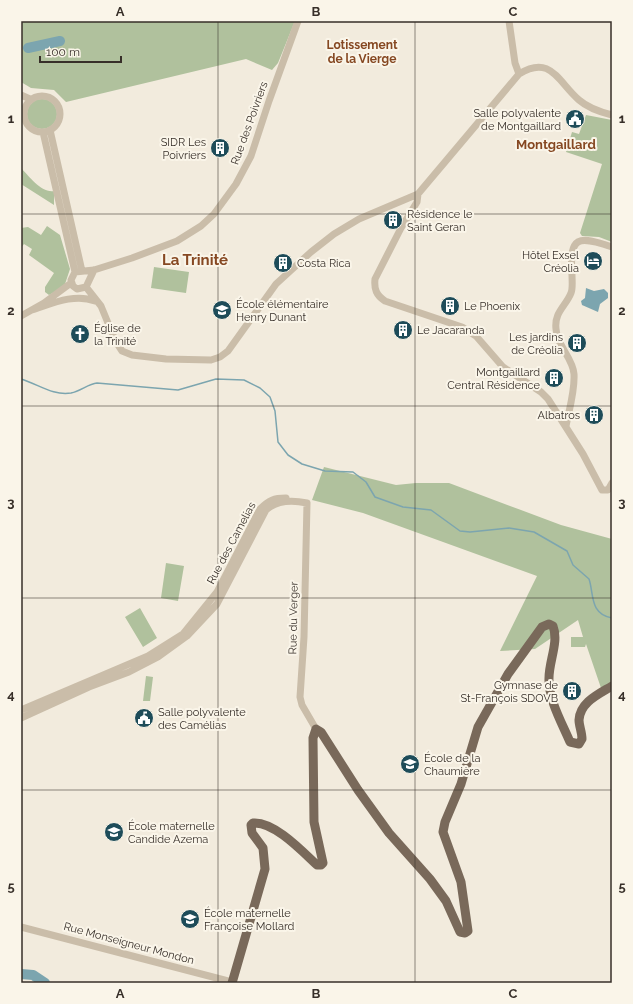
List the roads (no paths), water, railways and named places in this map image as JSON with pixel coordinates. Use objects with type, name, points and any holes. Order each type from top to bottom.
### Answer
[{"type":"main road","points":[[232,983],[265,869],[263,848],[252,833],[251,825],[257,823],[268,827],[288,838],[316,865],[321,865],[323,863],[314,822],[313,738],[316,730],[321,732],[358,790],[388,833],[438,890],[446,901],[460,932],[465,933],[468,931],[461,882],[443,832],[445,822],[461,784],[478,727],[508,674],[542,626],[549,624],[553,626],[555,636],[548,678],[550,692],[570,742],[574,744],[579,744],[582,739],[579,717],[584,706],[589,700],[612,686]]},
{"type":"street","name":"Rue des Poivriers","points":[[80,272],[94,270],[132,258],[177,240],[201,226],[214,214],[236,184],[251,156],[298,21]]},
{"type":"street","points":[[509,21],[515,63],[520,74]]},
{"type":"street","points":[[71,283],[95,301],[103,311],[118,347],[127,354],[166,359],[216,359],[228,352],[276,284],[311,252],[334,234],[359,220],[418,194],[520,74],[535,67],[549,69],[578,100],[590,107],[612,115]]},
{"type":"street","points":[[21,95],[30,100]]},
{"type":"street","points":[[42,95],[53,99],[57,104],[60,115],[55,126],[47,131],[35,131],[29,127],[22,108],[30,100],[42,95]]},
{"type":"street","points":[[47,131],[80,272],[89,280]]},
{"type":"street","points":[[418,194],[417,202],[401,228],[376,279],[374,284],[376,293],[385,301],[462,327],[476,336],[503,367],[545,396],[583,454],[599,487],[602,490],[608,490],[612,483]]},
{"type":"street","points":[[566,426],[574,374],[557,338],[556,325],[561,308],[571,291],[571,254],[576,244],[585,239],[590,239],[612,247]]},
{"type":"street","points":[[44,303],[69,295],[81,289],[89,280],[94,270]]},
{"type":"street","points":[[71,283],[71,277],[80,272]]},
{"type":"street","points":[[21,316],[44,303],[71,283]]},
{"type":"street","points":[[32,310],[73,298],[88,298],[95,301]]},
{"type":"street","name":"Rue des Camelias","points":[[21,710],[148,656],[177,638],[210,603],[260,509],[268,501],[275,498],[295,497],[307,503]]},
{"type":"street","name":"Rue des Camelias","points":[[21,718],[89,687],[129,672],[158,657],[179,643],[205,619],[217,604],[266,510],[272,504],[280,502],[295,501],[307,503]]},
{"type":"street","name":"Rue du Verger","points":[[307,503],[304,637],[300,697],[302,704],[316,730]]},
{"type":"street","name":"Rue Monseigneur Mondon","points":[[21,927],[232,983]]},
{"type":"water","points":[[586,288],[594,291],[604,289],[608,293],[608,298],[600,304],[598,312],[582,305],[581,301],[585,298]]},
{"type":"waterway","points":[[28,48],[60,41]]},
{"type":"waterway","points":[[21,379],[58,393],[75,392],[97,383],[178,390],[216,379],[244,380],[260,388],[270,397],[275,411],[278,442],[288,455],[302,464],[325,471],[353,472],[366,482],[375,497],[403,507],[431,510],[460,531],[470,532],[509,528],[534,532],[567,551],[573,565],[589,579],[596,608],[605,616],[612,618]]},
{"type":"waterway","points":[[21,974],[33,975],[45,983]]},
{"type":"place","name":"Salle polyvalente de Montgaillard","points":[[575,119]]},
{"type":"place","name":"SIDR Les Poivriers","points":[[220,148]]},
{"type":"place","name":"Résidence le Saint Geran","points":[[393,220]]},
{"type":"place","name":"Hôtel Exsel Créolia","points":[[593,261]]},
{"type":"place","name":"Costa Rica","points":[[283,263]]},
{"type":"place","name":"Le Phoenix","points":[[450,306]]},
{"type":"place","name":"École élémentaire Henry Dunant","points":[[222,310]]},
{"type":"place","name":"Le Jacaranda","points":[[403,330]]},
{"type":"place","name":"Église de la Trinité","points":[[80,334]]},
{"type":"place","name":"Les jardins de Créolia","points":[[577,343]]},
{"type":"place","name":"Montgaillard Central Résidence","points":[[554,378]]},
{"type":"place","name":"Albatros","points":[[594,415]]},
{"type":"place","name":"Gymnase de St-François SDOVB","points":[[572,691]]},
{"type":"place","name":"Salle polyvalente des Camélias","points":[[144,718]]},
{"type":"place","name":"École de la Chaumière","points":[[410,764]]},
{"type":"place","name":"École maternelle Candide Azema","points":[[114,832]]},
{"type":"place","name":"École maternelle Françoise Mollard","points":[[190,919]]},
{"type":"district","name":"Lotissement de la Vierge","points":[[362,52]]},
{"type":"district","name":"Montgaillard","points":[[556,144]]},
{"type":"district","name":"La Trinité","points":[[195,260]]}]
